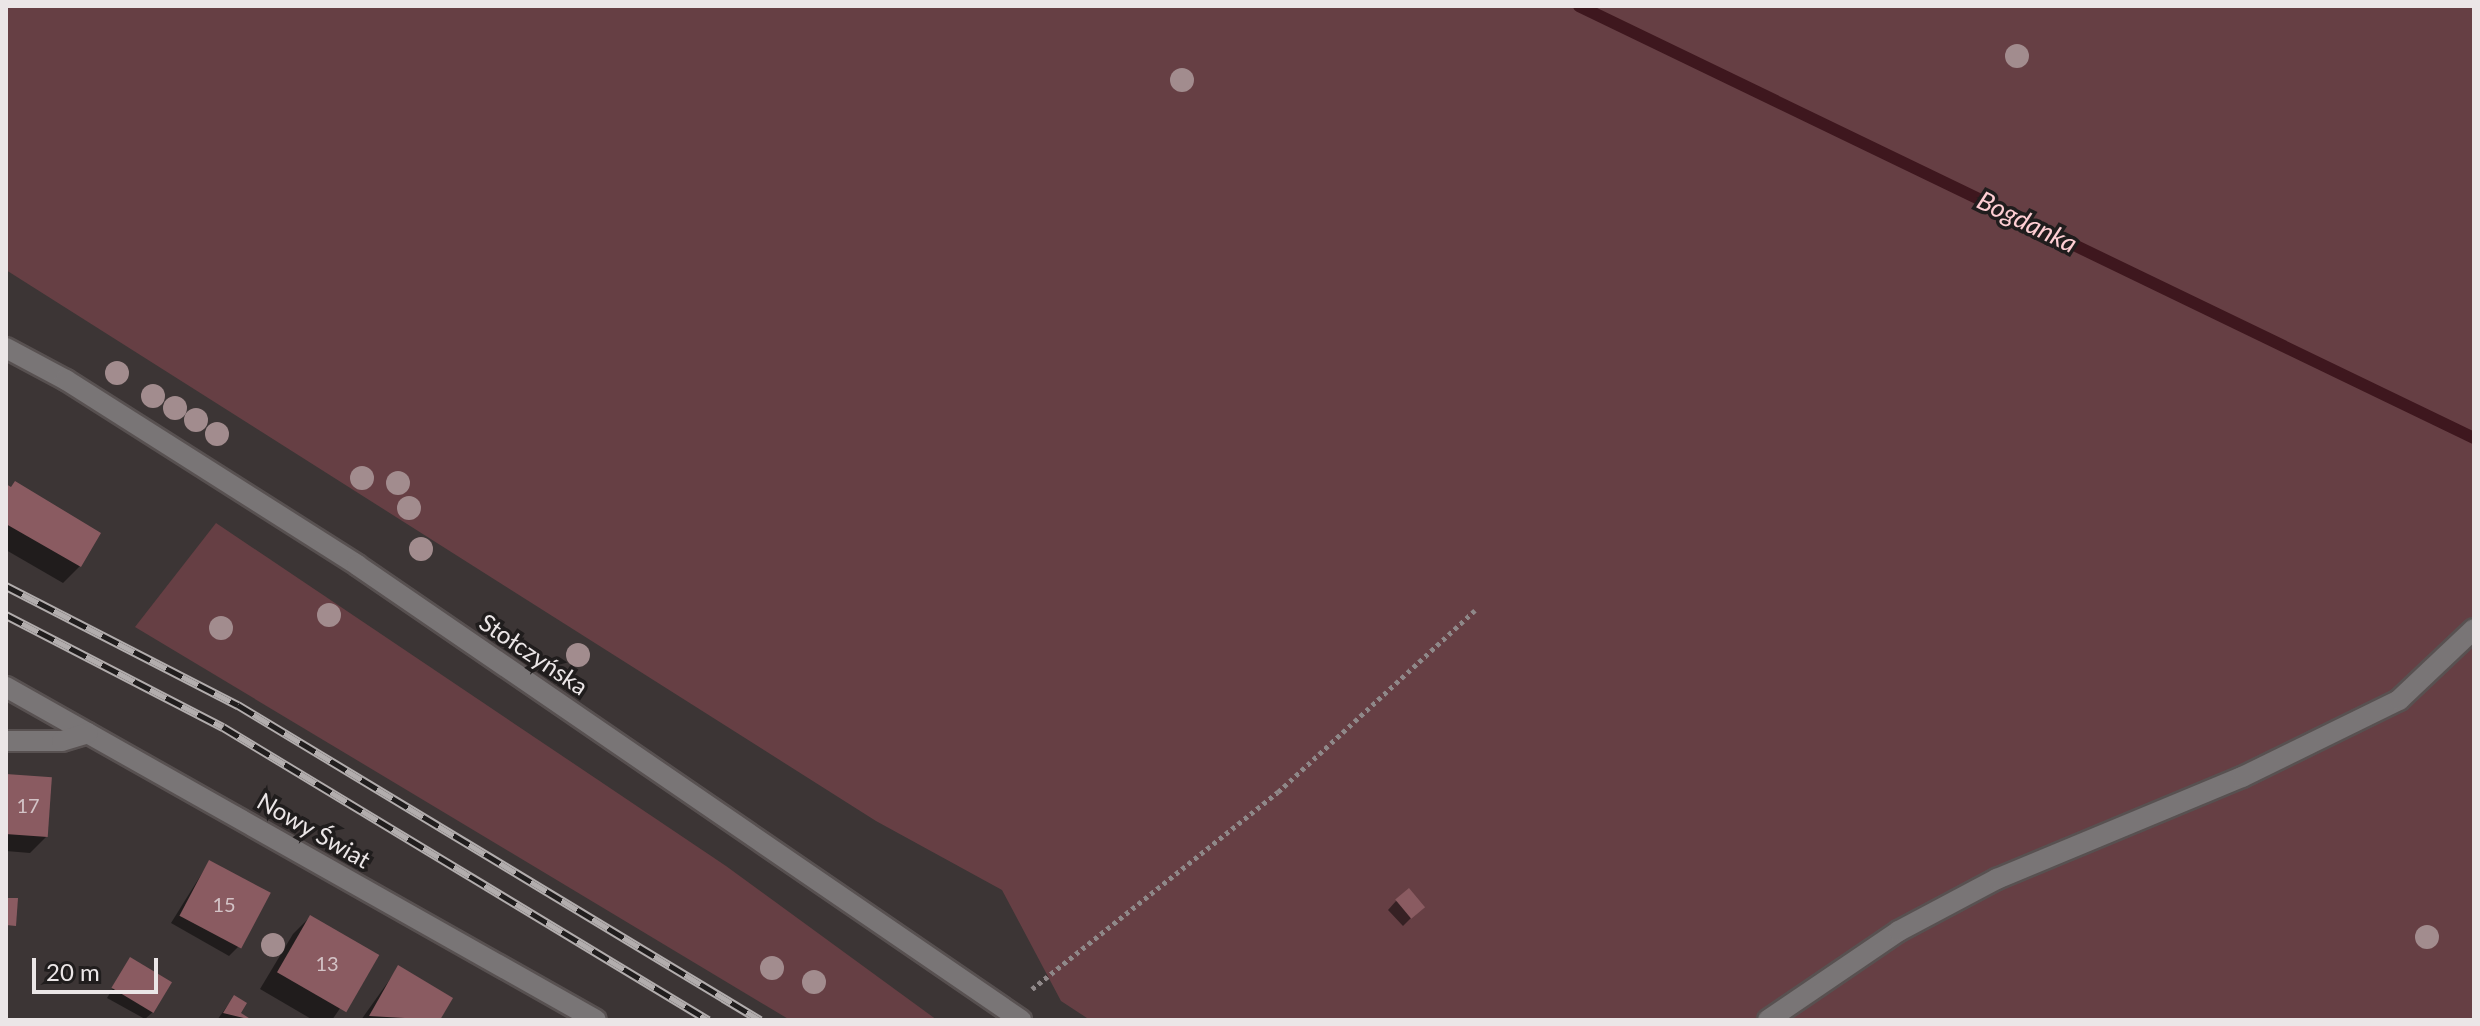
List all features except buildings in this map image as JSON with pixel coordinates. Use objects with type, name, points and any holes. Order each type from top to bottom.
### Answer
[{"type":"street","name":"Stołczyńska","points":[[6,348],[66,380],[357,565],[1014,1015]]},
{"type":"street","points":[[1768,1020],[1899,931],[1997,879],[2242,777],[2399,700],[2474,629]]},
{"type":"street","name":"Nowy Świat","points":[[6,687],[596,1020]]},
{"type":"street","points":[[6,741],[62,741],[88,733]]},
{"type":"path","points":[[1014,1015],[1278,792],[1475,610]]},
{"type":"shaded area","points":[[6,6],[2474,6],[2474,1020],[1090,1020],[1061,1001],[1002,890],[876,821],[6,270]]},
{"type":"shaded area","points":[[216,523],[726,866],[937,1020],[790,1020],[135,627]]},
{"type":"waterway","name":"Bogdanka","points":[[1579,6],[2474,438]]},
{"type":"railway","points":[[6,586],[238,705],[760,1020]]},
{"type":"railway","points":[[6,615],[223,727],[708,1020]]}]
